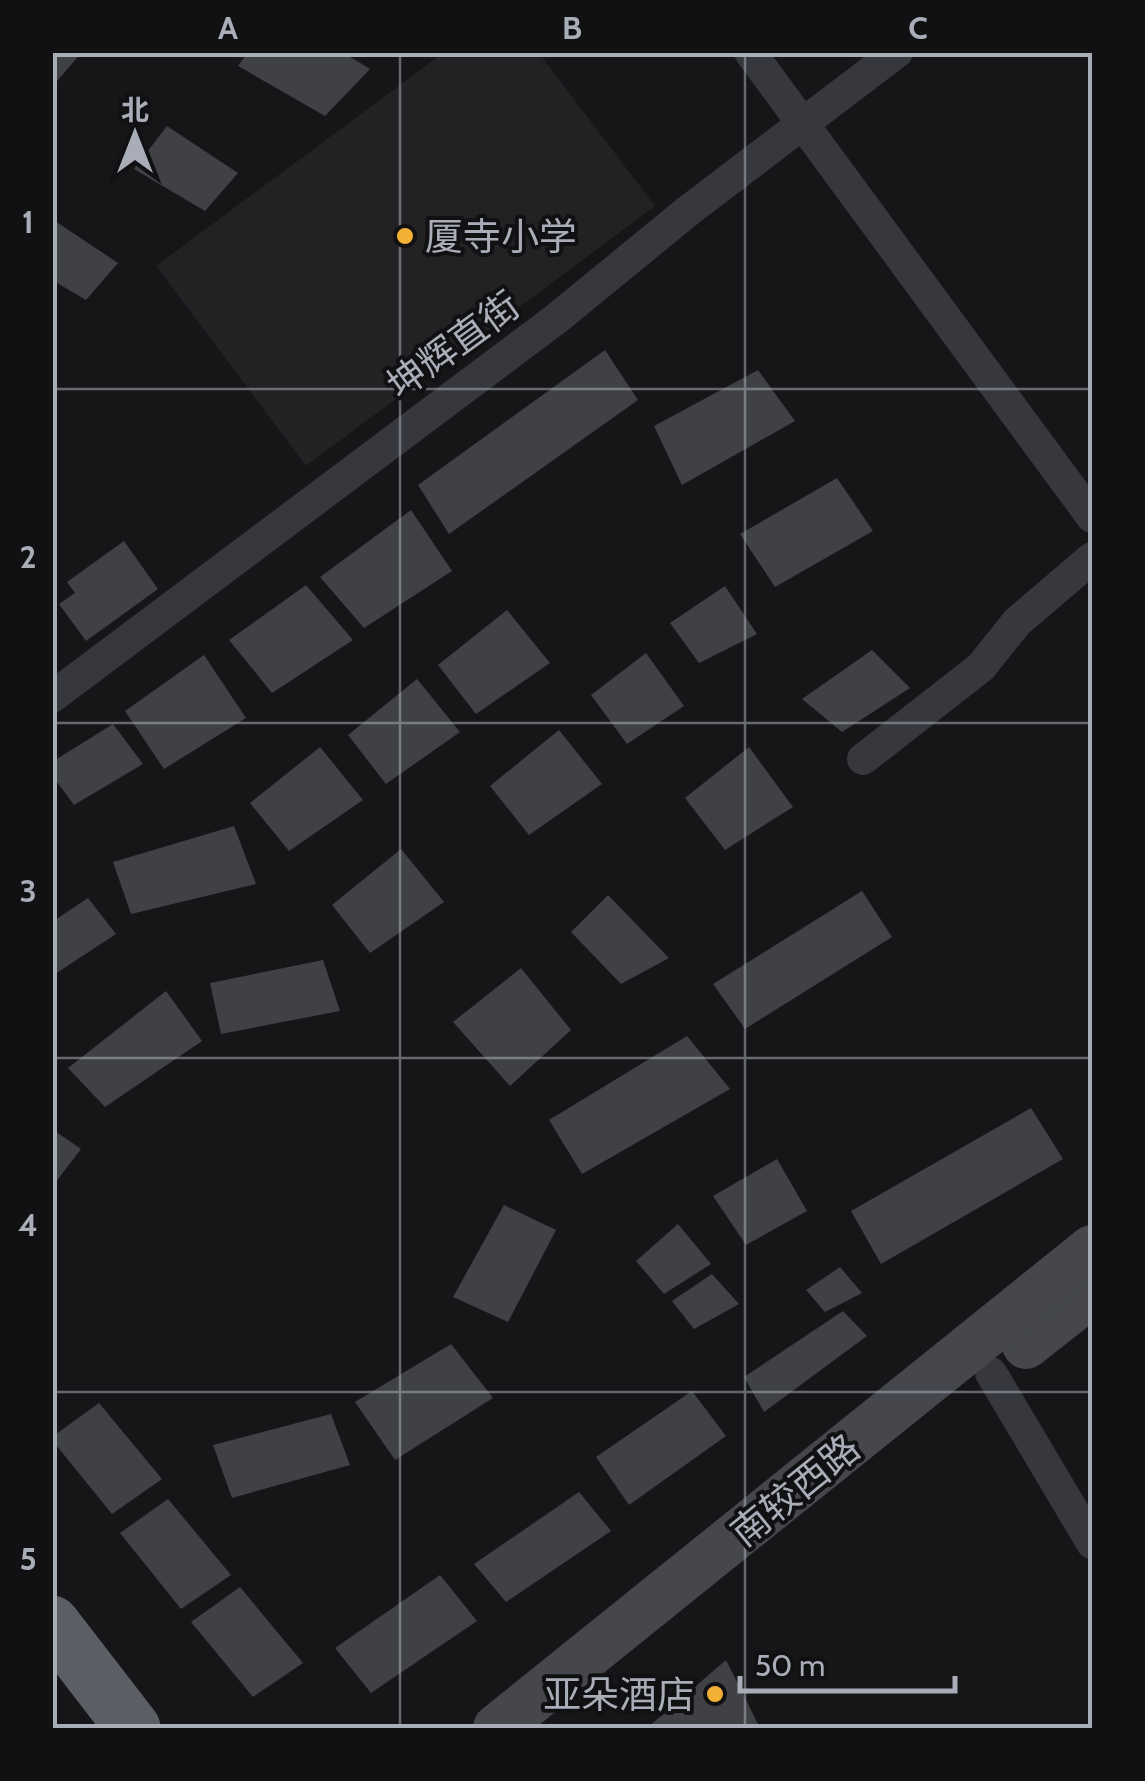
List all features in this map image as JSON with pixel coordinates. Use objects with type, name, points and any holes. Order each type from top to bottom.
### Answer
[{"type":"highway","points":[[52,1623],[132,1728]]},
{"type":"main road","name":"南较西路","points":[[497,1728],[1092,1249]]},
{"type":"main road","name":"南较西路","points":[[548,1728],[774,1539],[1092,1292]]},
{"type":"street","points":[[750,52],[1092,516]]},
{"type":"street","name":"坤辉直街","points":[[52,697],[556,319],[688,211],[896,52]]},
{"type":"street","points":[[863,759],[982,667],[1017,622],[1092,558]]},
{"type":"street","points":[[991,1373],[1092,1543]]},
{"type":"shaded area","name":"厦寺小学","points":[[443,53],[539,53],[655,206],[306,466],[156,266]]},
{"type":"building","points":[[52,52],[82,52],[52,87]]},
{"type":"building","points":[[248,52],[342,52],[370,69],[325,116],[238,66]]},
{"type":"building","points":[[167,126],[238,173],[205,211],[134,169]]},
{"type":"building","points":[[52,219],[118,263],[86,300],[52,280]]},
{"type":"building","points":[[605,350],[638,400],[449,534],[418,485]]},
{"type":"building","points":[[758,370],[795,421],[682,485],[654,426]]},
{"type":"building","points":[[837,478],[873,531],[775,587],[740,534]]},
{"type":"building","points":[[411,510],[452,571],[364,628],[320,577]]},
{"type":"building","points":[[124,541],[158,589],[86,641],[59,604],[75,593],[67,582]]},
{"type":"building","points":[[306,585],[353,640],[272,693],[229,640]]},
{"type":"building","points":[[725,586],[757,634],[699,663],[670,623]]},
{"type":"building","points":[[507,610],[550,663],[476,714],[438,665]]},
{"type":"building","points":[[872,650],[910,688],[842,732],[802,699]]},
{"type":"building","points":[[646,653],[684,706],[627,744],[591,695]]},
{"type":"building","points":[[204,655],[246,718],[164,769],[125,711]]},
{"type":"building","points":[[417,679],[460,732],[386,784],[348,735]]},
{"type":"building","points":[[113,724],[143,764],[74,805],[52,775],[52,762]]},
{"type":"building","points":[[559,730],[602,784],[529,835],[490,786]]},
{"type":"building","points":[[320,747],[363,800],[289,851],[250,803]]},
{"type":"building","points":[[749,747],[793,807],[725,850],[685,798]]},
{"type":"building","points":[[234,826],[256,884],[131,914],[113,862]]},
{"type":"building","points":[[401,849],[444,902],[370,953],[332,905]]},
{"type":"building","points":[[862,891],[892,937],[745,1029],[713,984]]},
{"type":"building","points":[[608,895],[669,958],[621,984],[571,932]]},
{"type":"building","points":[[88,898],[116,934],[52,976],[52,922]]},
{"type":"building","points":[[323,960],[340,1011],[221,1034],[210,983]]},
{"type":"building","points":[[521,968],[571,1030],[510,1086],[453,1022]]},
{"type":"building","points":[[166,991],[202,1041],[105,1107],[68,1068]]},
{"type":"building","points":[[687,1036],[730,1089],[582,1174],[549,1120]]},
{"type":"building","points":[[1031,1108],[1063,1159],[881,1264],[851,1211]]},
{"type":"building","points":[[52,1129],[81,1149],[52,1187]]},
{"type":"building","points":[[777,1159],[807,1211],[746,1245],[713,1196]]},
{"type":"building","points":[[504,1205],[556,1230],[508,1322],[453,1297]]},
{"type":"building","points":[[678,1224],[711,1264],[664,1294],[636,1261]]},
{"type":"building","points":[[840,1267],[862,1293],[825,1312],[806,1290]]},
{"type":"building","points":[[712,1274],[739,1304],[694,1329],[672,1301]]},
{"type":"building","points":[[843,1311],[867,1336],[764,1412],[744,1377]]},
{"type":"building","points":[[451,1344],[493,1398],[395,1460],[355,1402]]},
{"type":"building","points":[[692,1391],[726,1436],[629,1505],[596,1457]]},
{"type":"building","points":[[99,1403],[162,1479],[112,1514],[52,1440]]},
{"type":"building","points":[[331,1414],[350,1465],[232,1498],[213,1445]]},
{"type":"building","points":[[579,1492],[611,1531],[506,1602],[474,1564]]},
{"type":"building","points":[[168,1499],[231,1575],[181,1609],[120,1533]]},
{"type":"building","points":[[440,1575],[477,1621],[371,1693],[335,1648]]},
{"type":"building","points":[[240,1587],[303,1663],[253,1697],[191,1622]]},
{"type":"building","name":"亚朵酒店","points":[[726,1660],[760,1728],[647,1728]]},
{"type":"place","name":"厦寺小学","points":[[405,236]]},
{"type":"place","name":"亚朵酒店","points":[[715,1694]]}]
